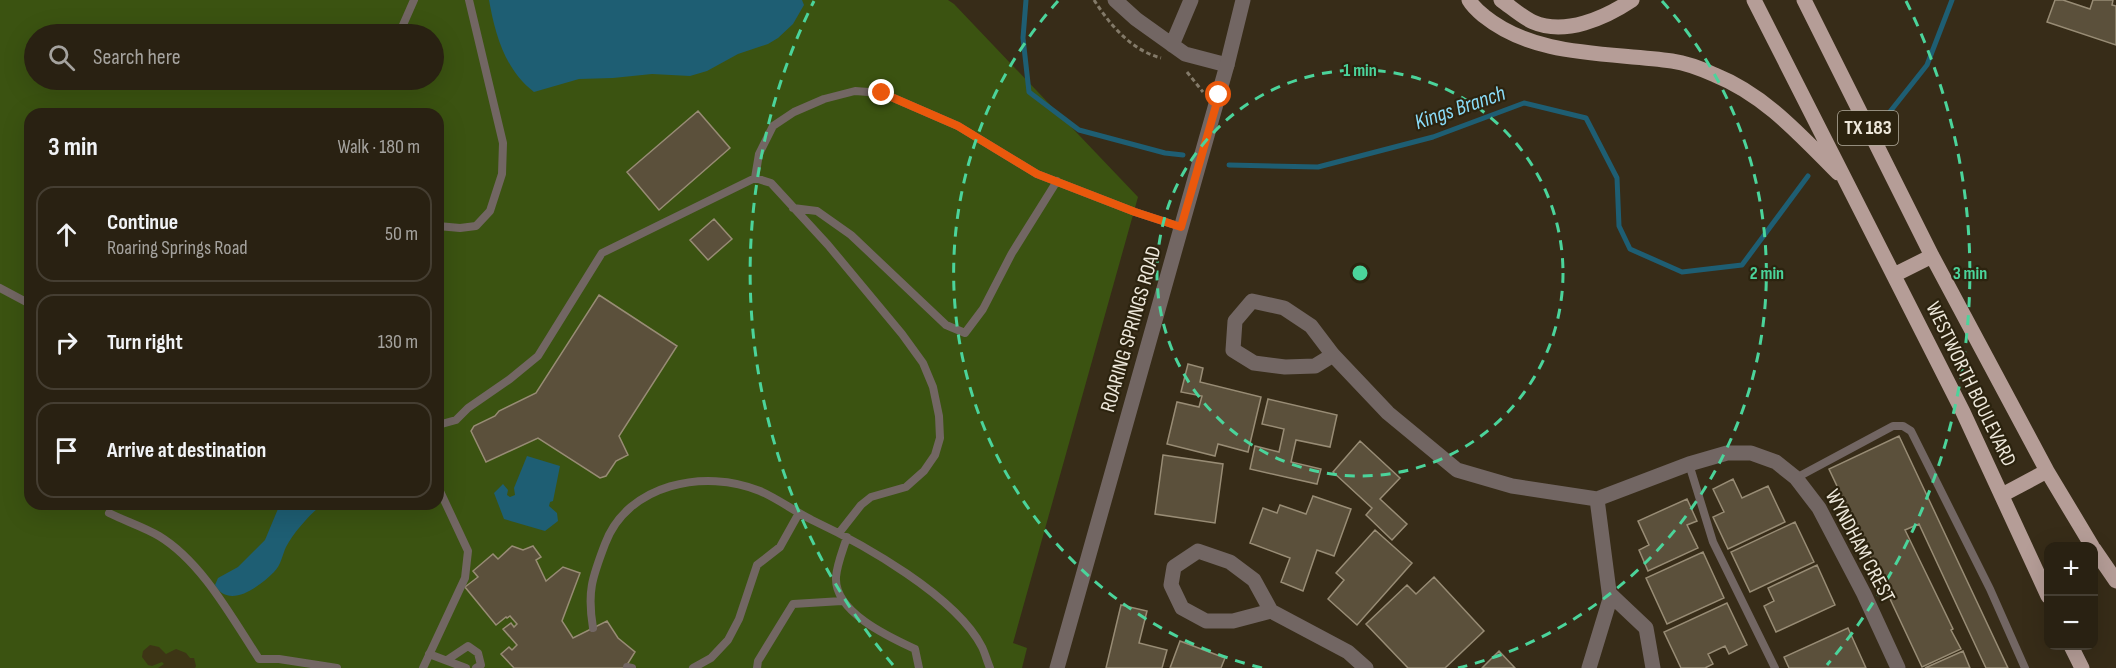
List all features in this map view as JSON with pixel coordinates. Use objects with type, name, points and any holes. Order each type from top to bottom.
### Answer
[{"type":"main road","points":[[1469,0],[1473,7],[1499,28],[1529,41],[1596,54],[1674,61],[1715,75],[1746,90],[1782,117],[1849,184]]},
{"type":"main road","points":[[1501,0],[1533,22],[1559,27],[1584,24],[1609,14],[1632,0]]},
{"type":"main road","name":"WESTWORTH BOULEVARD","points":[[1754,0],[1964,412],[2044,585]]},
{"type":"main road","name":"WESTWORTH BOULEVARD","points":[[1804,0],[1932,256],[2047,471],[2089,542]]},
{"type":"main road","points":[[1894,275],[1932,256]]},
{"type":"main road","points":[[2002,495],[2047,471]]},
{"type":"main road","name":"WESTWORTH BOULEVARD","points":[[2098,555],[2116,581]]},
{"type":"main road","points":[[2073,650],[2082,668]]},
{"type":"street","points":[[1115,0],[1136,19],[1185,54],[1227,65]]},
{"type":"street","points":[[1172,45],[1191,0]]},
{"type":"street","name":"ROARING SPRINGS ROAD","points":[[1057,668],[1227,65],[1243,0]]},
{"type":"street","points":[[1333,355],[1315,366],[1285,367],[1254,363],[1233,350],[1235,321],[1252,301],[1284,308],[1311,326],[1333,355],[1388,413],[1457,470],[1512,486],[1597,499],[1610,599],[1589,668]]},
{"type":"street","name":"WYNDHAM CREST","points":[[1597,499],[1689,464],[1727,453],[1751,453],[1776,462],[1796,478],[1819,508],[1864,594],[1898,668]]},
{"type":"street","points":[[1271,610],[1233,621],[1206,621],[1182,608],[1171,585],[1174,567],[1198,551],[1230,562],[1254,580],[1271,610],[1348,652],[1366,668]]},
{"type":"street","points":[[1610,594],[1646,628],[1653,668]]},
{"type":"lane","points":[[403,24],[414,0]]},
{"type":"lane","points":[[444,227],[476,226],[490,211],[502,174],[503,142],[469,0]]},
{"type":"lane","points":[[755,178],[759,154],[773,126],[794,112],[824,99],[855,91],[882,93],[958,126],[1037,174],[1135,212],[1181,227]]},
{"type":"lane","points":[[444,423],[456,420],[468,408],[538,356],[602,253],[755,178],[771,183],[880,308],[923,363],[933,387],[939,416],[940,438],[934,455],[924,471],[906,487],[871,497],[861,506],[843,535],[836,580],[842,601],[868,624],[915,649],[919,668]]},
{"type":"lane","points":[[793,208],[817,211],[851,236],[946,326],[965,333],[983,309],[1012,253],[1057,182]]},
{"type":"lane","points":[[0,288],[24,301]]},
{"type":"lane","points":[[1796,478],[1893,426],[1903,426],[1911,431],[1990,589],[2025,668]]},
{"type":"lane","points":[[1689,464],[1713,542],[1775,668]]},
{"type":"lane","points":[[593,628],[589,604],[591,583],[611,528],[641,499],[661,488],[694,481],[724,483],[758,490],[884,559],[935,595],[964,622],[981,646],[990,668]]},
{"type":"lane","points":[[423,668],[465,578],[468,551],[444,500]]},
{"type":"lane","points":[[108,513],[159,536],[179,550],[207,582],[259,659],[337,668]]},
{"type":"lane","points":[[693,668],[711,658],[728,640],[739,619],[757,565],[780,547],[799,513]]},
{"type":"lane","points":[[757,668],[758,661],[793,604],[842,601]]},
{"type":"lane","points":[[447,660],[468,646],[478,653],[481,666],[476,668]]},
{"type":"lane","points":[[429,654],[466,668]]},
{"type":"green space","points":[[0,0],[948,0],[1138,197],[1013,643],[1027,648],[1022,668],[0,668]]},
{"type":"sand","points":[[150,645],[159,647],[166,654],[176,649],[186,653],[190,658],[194,658],[196,666],[195,668],[158,668],[164,664],[162,662],[152,666],[148,665],[142,657],[143,651]]},
{"type":"water","points":[[489,0],[802,0],[804,5],[793,24],[778,38],[768,44],[738,54],[707,71],[690,76],[652,74],[579,79],[534,92],[516,73],[503,51],[494,26]]},
{"type":"water","points":[[527,456],[560,466],[553,501],[549,506],[557,513],[558,521],[545,531],[504,519],[494,493],[503,484],[508,490],[507,495],[510,497],[515,495],[514,488]]},
{"type":"water","points":[[278,510],[317,510],[293,535],[278,566],[268,578],[253,589],[236,596],[221,592],[215,585],[218,578],[238,567],[265,540]]},
{"type":"building","points":[[2055,0],[2063,0],[2090,9],[2093,0],[2113,0],[2112,5],[2116,6],[2116,45],[2047,22]]},
{"type":"building","points":[[698,111],[730,148],[659,210],[627,172]]},
{"type":"building","points":[[714,219],[732,239],[708,260],[690,240]]},
{"type":"building","points":[[599,295],[677,346],[619,436],[628,455],[616,461],[606,476],[600,478],[538,438],[486,462],[471,431],[474,426],[536,393]]},
{"type":"building","points":[[1188,364],[1203,368],[1200,382],[1261,397],[1248,452],[1218,444],[1215,456],[1167,444],[1177,402],[1199,407],[1202,396],[1181,392]]},
{"type":"building","points":[[1268,399],[1337,415],[1330,447],[1296,440],[1291,462],[1321,469],[1317,484],[1250,469],[1255,446],[1279,452],[1284,429],[1262,424]]},
{"type":"building","points":[[1899,436],[2008,668],[1986,668],[1919,524],[1905,530],[1961,649],[1922,667],[1829,469]]},
{"type":"building","points":[[1360,441],[1400,478],[1380,499],[1407,524],[1392,540],[1366,515],[1372,508],[1333,472]]},
{"type":"building","points":[[1163,455],[1223,464],[1215,523],[1155,514]]},
{"type":"building","points":[[1733,479],[1742,498],[1768,486],[1785,522],[1728,549],[1713,517],[1724,512],[1713,489]]},
{"type":"building","points":[[1313,496],[1351,509],[1334,556],[1317,550],[1303,591],[1281,582],[1290,558],[1250,543],[1263,508],[1277,513],[1280,505],[1306,514]]},
{"type":"building","points":[[1687,499],[1697,521],[1687,525],[1698,548],[1648,571],[1639,550],[1649,545],[1638,521]]},
{"type":"building","points":[[1795,522],[1814,562],[1750,592],[1731,552]]},
{"type":"building","points":[[1375,530],[1412,563],[1357,625],[1328,599],[1344,580],[1336,573]]},
{"type":"building","points":[[512,546],[523,550],[533,546],[541,557],[536,560],[546,581],[563,567],[580,573],[562,621],[573,638],[607,621],[618,638],[635,652],[625,668],[514,668],[501,654],[509,647],[512,650],[517,645],[503,629],[511,623],[514,627],[517,624],[510,616],[496,625],[465,587],[478,577],[473,571],[493,554],[498,559]]},
{"type":"building","points":[[1703,552],[1724,598],[1667,624],[1646,578]]},
{"type":"building","points":[[1817,565],[1835,605],[1776,632],[1764,606],[1774,601],[1768,588]]},
{"type":"building","points":[[1434,577],[1484,631],[1445,668],[1408,668],[1366,624],[1407,585],[1416,594]]},
{"type":"building","points":[[1727,603],[1747,645],[1729,654],[1725,646],[1708,654],[1713,664],[1705,668],[1681,668],[1664,632]]},
{"type":"building","points":[[1121,605],[1147,611],[1139,643],[1167,650],[1162,668],[1106,668]]},
{"type":"building","points":[[1848,628],[1866,668],[1789,668],[1784,657]]},
{"type":"building","points":[[1180,641],[1225,658],[1221,668],[1170,668]]},
{"type":"building","points":[[1499,651],[1515,668],[1482,668]]},
{"type":"building","points":[[1963,651],[1970,668],[1925,668]]},
{"type":"waterway","name":"Kings Branch","points":[[1026,0],[1023,38],[1029,92],[1079,130],[1165,153],[1183,155]]},
{"type":"waterway","name":"Kings Branch","points":[[1885,118],[1927,65],[1952,0]]},
{"type":"waterway","name":"Kings Branch","points":[[1229,165],[1318,167],[1433,137],[1524,103],[1586,118],[1617,178],[1619,226],[1630,249],[1682,272],[1742,265],[1808,176]]},
{"type":"route","points":[[882,93],[958,126],[1037,174],[1135,212],[1181,227],[1219,95]]}]
